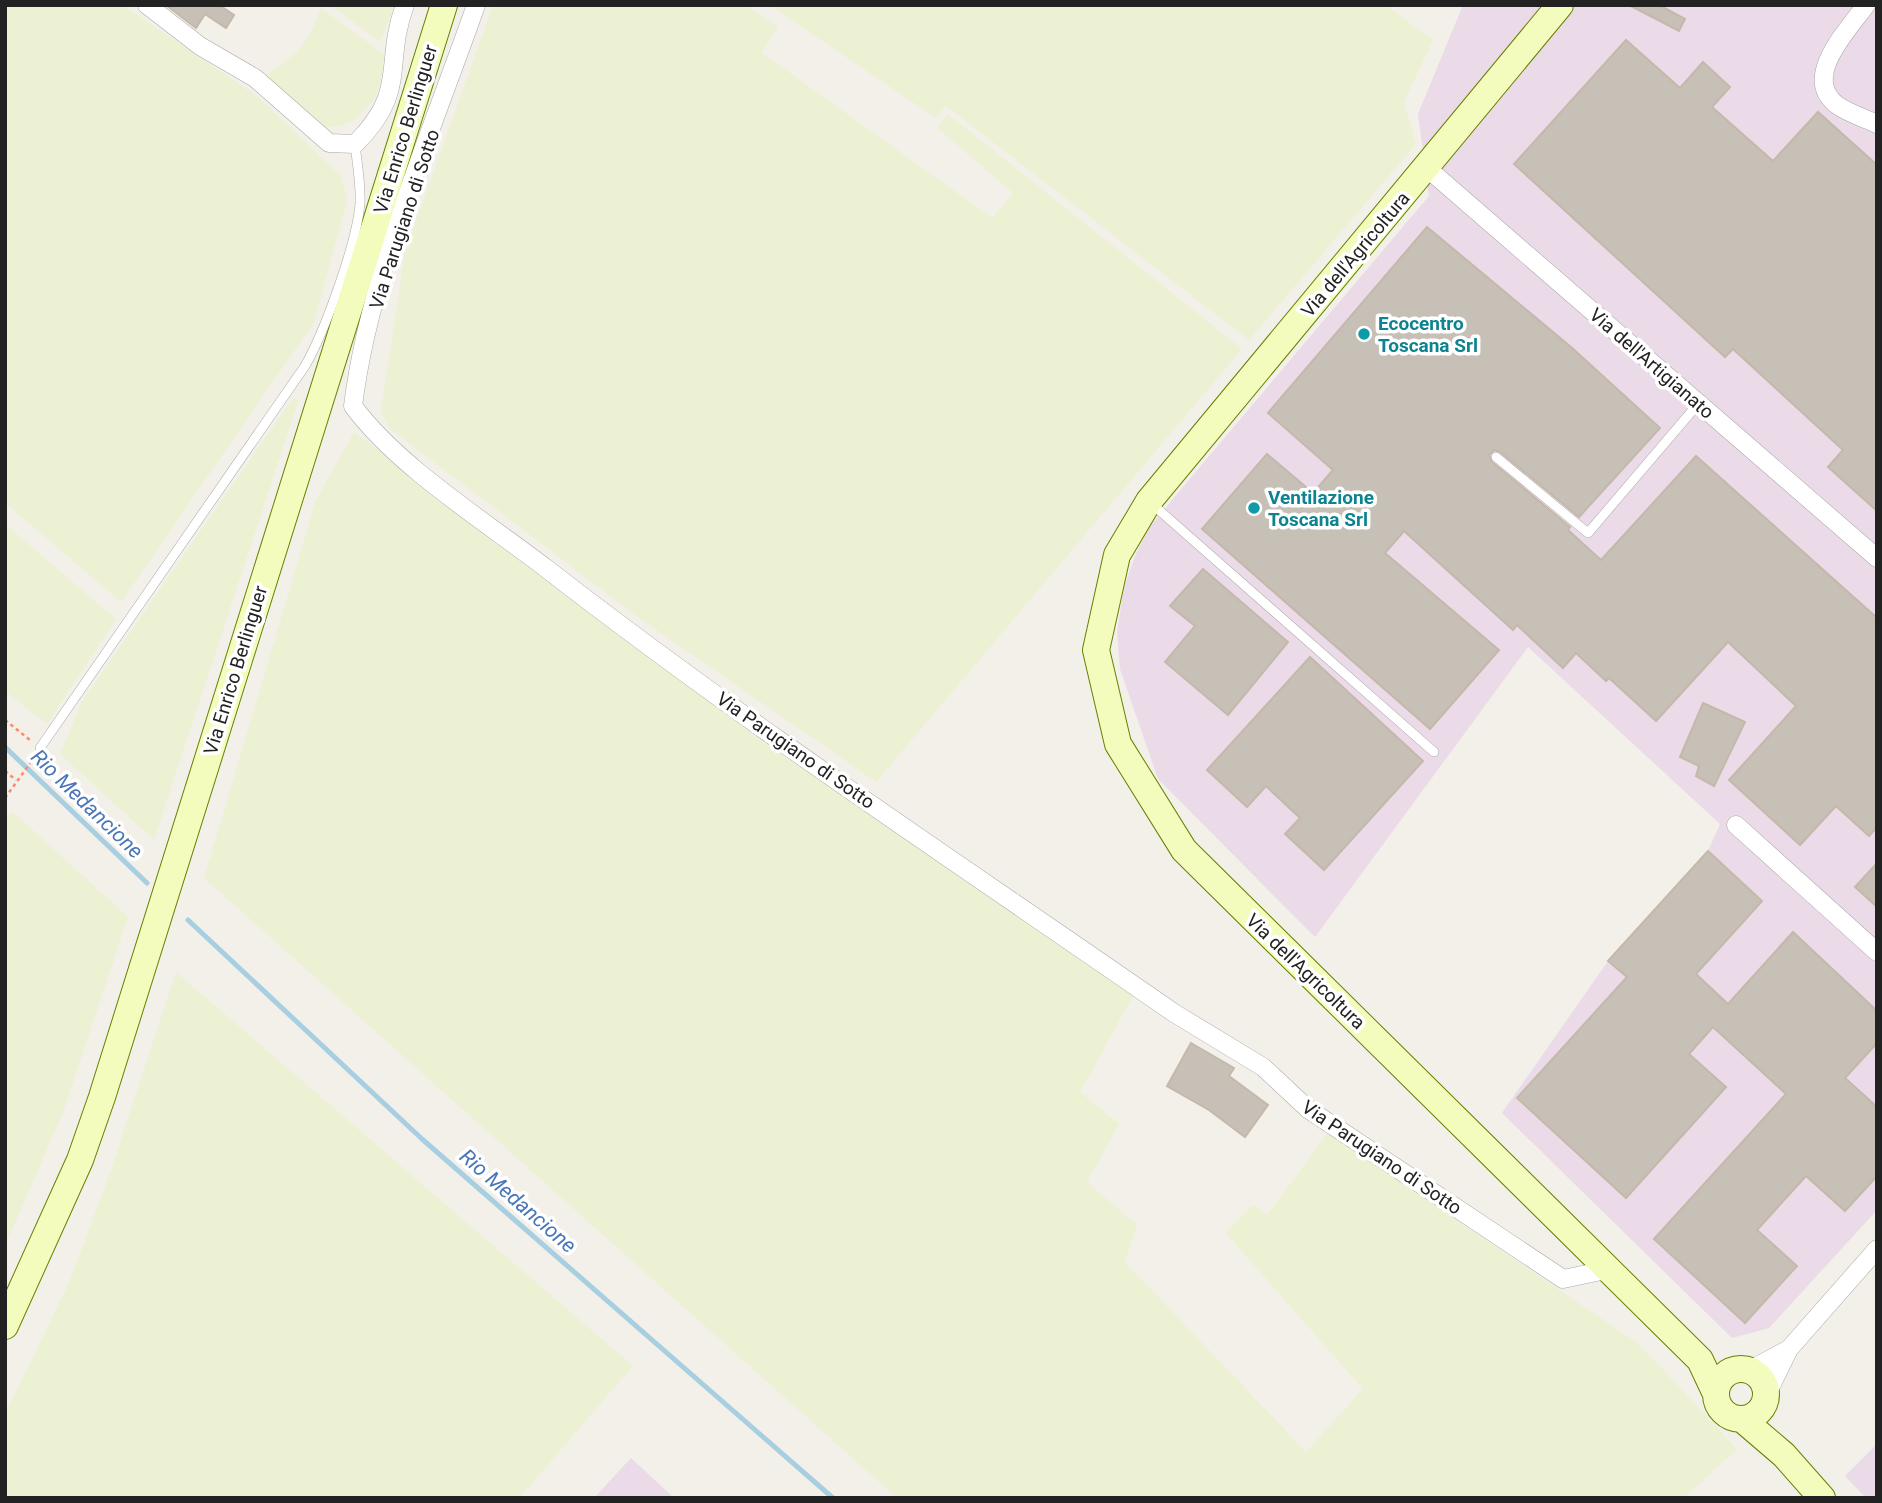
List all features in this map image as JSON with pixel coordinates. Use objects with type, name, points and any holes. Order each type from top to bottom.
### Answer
[{"type":"street","points":[[147,5],[200,46],[255,78],[329,143],[355,144],[374,125],[391,91],[405,5]]},
{"type":"street","name":"Via Enrico Berlinguer","points":[[5,1326],[80,1160],[444,5]]},
{"type":"street","name":"Via Parugiano di Sotto","points":[[476,5],[384,269],[353,406],[364,421],[415,467],[610,618],[1174,1013],[1263,1067],[1308,1109],[1563,1279],[1611,1269]]},
{"type":"street","name":"Via dell'Agricoltura","points":[[1560,5],[1149,501],[1117,555],[1096,650],[1118,744],[1184,850],[1611,1269],[1700,1360]]},
{"type":"street","points":[[1866,5],[1828,59],[1824,75],[1830,99],[1839,107],[1877,124]]},
{"type":"street","name":"Via dell'Artigianato","points":[[1427,168],[1877,558]]},
{"type":"street","points":[[1736,825],[1877,952]]},
{"type":"street","points":[[1742,1419],[1755,1415],[1789,1349],[1877,1249]]},
{"type":"street","points":[[1716,1395],[1721,1380],[1789,1349]]},
{"type":"street","points":[[1700,1360],[1741,1370],[1763,1380],[1765,1400],[1784,1455]]},
{"type":"street","points":[[1700,1360],[1721,1409],[1742,1419],[1784,1455],[1822,1498]]},
{"type":"lane","points":[[37,752],[305,366],[317,344],[355,229],[360,202],[355,144]]},
{"type":"lane","points":[[1496,457],[1588,533],[1698,404]]},
{"type":"lane","points":[[1149,501],[1434,752]]},
{"type":"path","points":[[5,720],[37,752],[5,798]]},
{"type":"path","points":[[5,771],[17,781]]},
{"type":"shaded area","points":[[1463,5],[1877,5],[1877,1210],[1769,1328],[1732,1338],[1502,1113],[1608,961],[1708,851],[1720,824],[1528,647],[1315,937],[1158,779],[1120,669],[1117,632],[1124,588],[1135,556],[1150,526],[1429,196],[1418,114]]},
{"type":"shaded area","points":[[1877,1444],[1877,1498],[1866,1498],[1845,1476]]},
{"type":"shaded area","points":[[631,1458],[674,1498],[594,1498]]},
{"type":"green space","points":[[5,5],[123,5],[258,97],[341,176],[347,201],[314,322],[121,602],[5,503]]},
{"type":"green space","points":[[330,5],[396,5],[380,42]]},
{"type":"green space","points":[[493,5],[747,5],[778,27],[761,52],[992,218],[1013,193],[937,128],[948,114],[1242,349],[876,782],[635,615],[388,427],[381,410],[405,252]]},
{"type":"green space","points":[[769,5],[1385,5],[1433,40],[1404,102],[1416,144],[1249,340],[946,106],[936,118]]},
{"type":"green space","points":[[321,8],[386,56],[383,81],[372,102],[356,119],[341,126],[325,127],[266,75],[295,54],[311,33]]},
{"type":"green space","points":[[293,398],[299,399],[154,840],[60,754],[81,703]]},
{"type":"green space","points":[[354,432],[774,742],[1134,994],[1080,1092],[1119,1124],[1087,1182],[1137,1225],[1125,1262],[1306,1452],[1363,1389],[1225,1232],[1253,1205],[1267,1215],[1328,1133],[1639,1344],[1737,1449],[1684,1498],[897,1498],[204,878],[316,500]]},
{"type":"green space","points":[[5,524],[116,619],[47,724],[5,691]]},
{"type":"green space","points":[[13,812],[128,917],[64,1110],[5,1246],[5,819]]},
{"type":"green space","points":[[176,972],[633,1366],[519,1498],[5,1498],[5,1414],[69,1283],[111,1170]]},
{"type":"building","points":[[166,5],[219,5],[234,15],[226,28],[205,14],[196,28]]},
{"type":"building","points":[[1629,5],[1659,5],[1685,19],[1679,31]]},
{"type":"building","points":[[1626,40],[1680,88],[1703,62],[1730,87],[1712,107],[1773,161],[1818,112],[1877,165],[1877,511],[1828,467],[1843,450],[1733,349],[1725,357],[1514,164]]},
{"type":"building","points":[[1427,227],[1571,347],[1660,428],[1579,517],[1500,452],[1494,450],[1489,455],[1492,462],[1570,527],[1568,530],[1601,560],[1696,456],[1877,618],[1877,827],[1869,836],[1836,806],[1800,845],[1729,780],[1796,706],[1728,642],[1656,721],[1609,678],[1606,681],[1576,653],[1563,668],[1517,625],[1513,630],[1404,531],[1385,553],[1499,650],[1430,729],[1202,529],[1267,454],[1313,493],[1333,470],[1268,413]]},
{"type":"building","points":[[1203,569],[1288,642],[1228,715],[1165,662],[1195,626],[1170,606]]},
{"type":"building","points":[[1310,657],[1423,761],[1324,870],[1285,834],[1300,818],[1266,786],[1247,807],[1207,770]]},
{"type":"building","points":[[1703,703],[1745,722],[1714,786],[1696,776],[1699,766],[1680,757]]},
{"type":"building","points":[[1708,851],[1762,901],[1696,974],[1728,1004],[1793,932],[1877,1011],[1877,1043],[1845,1078],[1877,1107],[1877,1176],[1845,1211],[1806,1176],[1757,1230],[1797,1266],[1745,1323],[1654,1239],[1786,1094],[1713,1027],[1689,1054],[1726,1087],[1626,1198],[1517,1098],[1627,977],[1608,961]]},
{"type":"building","points":[[1877,863],[1877,907],[1855,887]]},
{"type":"building","points":[[1191,1043],[1234,1068],[1229,1076],[1268,1105],[1245,1137],[1209,1110],[1167,1086]]},
{"type":"waterway","name":"Rio Medancione","points":[[5,747],[147,883]]},
{"type":"waterway","name":"Rio Medancione","points":[[188,920],[422,1139],[833,1498]]},
{"type":"place","name":"Ecocentro Toscana Srl","points":[[1364,334]]},
{"type":"place","name":"Ventilazione Toscana Srl","points":[[1254,508]]}]
